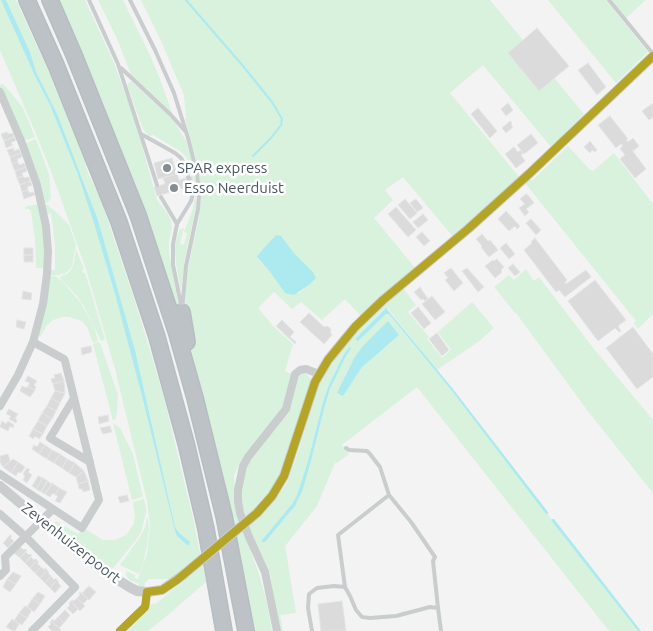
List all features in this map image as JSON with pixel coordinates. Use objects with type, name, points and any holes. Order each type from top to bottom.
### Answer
[{"type":"highway","points":[[27,0],[56,65],[119,222],[157,337],[186,443],[206,530],[224,631]]},
{"type":"highway","points":[[50,0],[138,215],[177,334],[224,516],[246,631]]},
{"type":"highway","points":[[182,312],[195,398]]},
{"type":"street","points":[[120,631],[145,607],[147,592],[162,590],[184,575],[257,513],[272,496],[284,476],[311,391],[319,374],[341,343],[364,317],[468,229],[530,173],[653,55]]},
{"type":"street","points":[[0,92],[32,171],[42,203],[48,250],[42,310],[33,342],[18,375],[0,406]]},
{"type":"street","points":[[0,474],[82,528],[99,500],[64,359],[33,342]]},
{"type":"street","points":[[277,631],[265,572],[240,513],[238,490],[243,466],[248,457],[286,409],[295,374],[300,370],[306,369],[319,374]]},
{"type":"street","points":[[74,398],[50,438],[90,462]]},
{"type":"street","name":"Zevenhuizerpoort","points":[[0,486],[40,521],[121,583],[134,590],[147,592]]},
{"type":"street","points":[[0,576],[6,570],[5,557],[53,509]]},
{"type":"street","points":[[0,514],[25,536],[75,587],[32,631]]},
{"type":"lane","points":[[89,0],[118,64],[157,185]]},
{"type":"lane","points":[[130,0],[156,50],[174,93],[196,169],[199,195],[186,266],[182,312]]},
{"type":"lane","points":[[609,0],[653,55]]},
{"type":"lane","points":[[118,64],[124,72],[172,115],[188,138]]},
{"type":"lane","points":[[141,134],[177,155],[185,166],[192,193],[191,201],[177,224],[173,240],[172,254],[182,312]]},
{"type":"lane","points":[[161,197],[177,224]]},
{"type":"lane","points":[[346,448],[349,450],[367,451],[370,454],[380,467],[388,495],[435,556],[433,561],[441,631]]},
{"type":"lane","points":[[388,495],[338,535],[345,587],[356,610],[362,617],[396,616],[430,607],[438,608]]},
{"type":"lane","points":[[312,631],[308,608],[310,594],[317,588],[345,587]]},
{"type":"green space","points":[[0,0],[10,17],[35,76],[50,105],[77,172],[115,294],[175,531],[177,536],[187,545],[190,542],[179,534],[175,527],[135,350],[98,220],[81,176],[36,72],[30,52],[6,0],[16,0],[48,70],[84,157],[88,173],[101,200],[133,295],[164,398],[193,518],[206,582],[148,631],[124,631],[150,605],[157,603],[188,576],[170,579],[149,579],[144,587],[138,586],[139,584],[126,576],[126,571],[135,575],[134,578],[138,579],[147,554],[150,526],[147,501],[115,369],[86,269],[52,174],[0,50]]},
{"type":"green space","points":[[57,0],[85,0],[114,63],[134,117],[157,200],[171,221],[169,253],[179,309],[177,309],[142,207],[104,108]]},
{"type":"green space","points":[[98,0],[123,0],[150,55],[172,113],[131,75],[118,41]]},
{"type":"green space","points":[[141,0],[490,0],[584,114],[551,147],[483,65],[450,93],[520,178],[454,238],[403,177],[385,190],[393,200],[374,218],[416,269],[361,316],[345,299],[322,320],[301,302],[292,309],[274,292],[258,308],[274,327],[293,344],[285,371],[291,374],[283,410],[245,455],[234,476],[237,515],[259,574],[272,631],[253,631],[233,527],[190,344],[185,292],[187,273],[199,217],[201,197],[199,170],[185,119],[184,95]],"holes":[[[276,235],[282,237],[294,253],[313,272],[309,285],[299,293],[285,293],[258,259],[258,255]]]},
{"type":"green space","points":[[548,0],[606,0],[648,52],[616,83]]},
{"type":"green space","points":[[612,0],[646,0],[626,18]]},
{"type":"green space","points":[[131,81],[175,123],[186,141],[192,160],[196,187],[186,157],[180,151],[153,135],[149,136],[143,129],[127,85]]},
{"type":"green space","points":[[2,84],[23,108],[35,137],[23,141],[0,88]]},
{"type":"green space","points":[[36,139],[49,174],[51,198],[47,203],[44,202],[24,144]]},
{"type":"green space","points":[[568,146],[593,171],[614,153],[653,204],[653,314],[638,329],[634,323],[636,321],[525,183],[533,180]]},
{"type":"green space","points":[[196,187],[196,207],[185,258],[181,292],[176,265],[175,245],[179,230],[184,228],[180,244],[184,245],[187,233],[184,232],[193,209],[195,195],[193,188]]},
{"type":"green space","points":[[39,204],[45,243],[45,268],[36,268],[31,211],[25,209],[25,207]]},
{"type":"green space","points":[[46,204],[69,225],[76,245],[72,266],[64,274],[62,272],[59,275],[49,275],[50,270],[55,270],[55,247],[51,213],[46,214],[44,205]]},
{"type":"green space","points":[[76,249],[84,269],[82,270],[85,273],[105,340],[101,341],[84,306],[60,278],[71,270]]},
{"type":"green space","points":[[526,269],[534,281],[539,277],[594,349],[653,420],[653,493],[587,410],[516,313],[494,287],[509,275],[514,280]]},
{"type":"green space","points":[[53,275],[62,281],[81,303],[94,327],[97,341],[93,343],[87,327],[82,321],[69,317],[53,320],[47,325],[40,337],[38,335],[49,277]]},
{"type":"green space","points":[[403,288],[416,305],[408,312],[429,337],[427,339],[442,358],[451,350],[438,332],[472,302],[494,328],[478,342],[437,370],[388,309],[384,309],[356,338],[357,341],[386,314],[389,314],[452,391],[638,631],[609,631],[417,387],[342,445],[349,454],[335,463],[317,506],[285,545],[296,613],[280,615],[283,631],[279,631],[270,573],[248,526],[277,497],[287,483],[322,376],[357,330]],"holes":[[[362,347],[368,361],[343,395],[345,375]],[[351,348],[330,389],[299,498],[295,506],[265,542],[262,542],[297,495],[328,387],[343,356]]]},
{"type":"green space","points":[[100,343],[118,395],[116,418],[113,421],[93,344]]},
{"type":"green space","points":[[303,373],[308,375],[311,380],[285,466],[271,492],[245,517],[241,497],[244,473],[249,461],[283,418],[297,378]]},
{"type":"green space","points":[[113,423],[120,428],[133,454],[143,497],[132,500]]},
{"type":"green space","points":[[144,499],[146,513],[141,532],[111,571],[53,525],[56,521],[78,534],[81,530],[85,529],[103,540],[115,540],[126,535],[133,525],[135,517],[133,502]]},
{"type":"green space","points":[[147,518],[149,528],[147,545],[139,574],[120,565],[140,537]]},
{"type":"water","points":[[1,0],[6,0],[30,52],[36,72],[57,114],[98,220],[135,350],[175,527],[190,542],[189,545],[177,536],[175,531],[115,294],[77,172],[50,105]]},
{"type":"water","points":[[276,235],[282,237],[294,253],[313,272],[316,278],[294,295],[285,293],[257,257]]},
{"type":"water","points":[[386,308],[453,389],[548,514],[546,514],[452,391],[389,314],[386,314],[358,341],[356,340]]},
{"type":"water","points":[[388,321],[399,335],[362,367],[343,396],[337,393],[354,358],[362,347]]},
{"type":"water","points":[[350,347],[330,389],[299,498],[295,506],[265,542],[262,542],[297,495],[328,387],[343,356]]},
{"type":"water","points":[[552,519],[554,519],[641,631],[638,631]]},
{"type":"building","points":[[537,28],[569,66],[539,91],[508,53]]},
{"type":"building","points":[[588,63],[606,87],[597,95],[578,70]]},
{"type":"building","points":[[508,103],[513,110],[506,116],[501,109]]},
{"type":"building","points":[[653,103],[653,117],[649,120],[642,111]]},
{"type":"building","points":[[478,108],[497,131],[490,138],[471,114]]},
{"type":"building","points":[[610,116],[628,139],[626,140],[628,142],[633,138],[639,146],[632,150],[646,169],[635,178],[620,159],[625,155],[620,149],[623,145],[621,144],[616,148],[598,125]]},
{"type":"building","points":[[510,121],[513,127],[506,133],[502,128]]},
{"type":"building","points":[[7,132],[8,134],[13,133],[14,137],[4,141],[1,134]]},
{"type":"building","points":[[531,134],[538,143],[524,154],[517,145]]},
{"type":"building","points":[[14,137],[16,140],[11,143],[13,145],[6,148],[4,141]]},
{"type":"building","points":[[590,141],[597,150],[595,152],[592,150],[590,153],[584,147]]},
{"type":"building","points":[[514,147],[518,152],[521,150],[523,153],[521,155],[525,161],[516,168],[505,154]]},
{"type":"building","points":[[13,148],[14,151],[19,149],[21,153],[10,157],[7,150]]},
{"type":"building","points":[[21,153],[22,157],[17,159],[18,162],[12,164],[10,157]]},
{"type":"building","points":[[172,158],[177,174],[158,179],[154,163]]},
{"type":"building","points":[[18,162],[19,165],[24,163],[26,167],[15,171],[12,164]]},
{"type":"building","points":[[26,167],[27,171],[22,173],[23,176],[17,178],[15,171]]},
{"type":"building","points":[[177,174],[179,180],[192,176],[194,185],[157,196],[154,187],[165,184],[163,178]]},
{"type":"building","points":[[23,176],[24,178],[29,177],[30,181],[20,185],[17,178]]},
{"type":"building","points":[[30,181],[32,185],[27,187],[28,190],[22,192],[20,185]]},
{"type":"building","points":[[28,190],[29,193],[34,192],[35,195],[24,199],[22,192]]},
{"type":"building","points":[[526,194],[534,203],[526,209],[529,212],[525,216],[519,208],[525,204],[520,199]]},
{"type":"building","points":[[405,199],[417,213],[410,219],[398,205]]},
{"type":"building","points":[[416,199],[423,208],[417,212],[410,203]]},
{"type":"building","points":[[396,207],[416,230],[408,237],[388,214]]},
{"type":"building","points":[[506,211],[520,226],[517,229],[515,226],[509,231],[498,219]]},
{"type":"building","points":[[423,214],[428,220],[418,228],[413,222]]},
{"type":"building","points":[[531,219],[541,230],[536,235],[526,223]]},
{"type":"building","points":[[422,232],[430,241],[424,246],[416,237]]},
{"type":"building","points":[[482,234],[498,250],[489,257],[476,239]]},
{"type":"building","points":[[535,238],[567,280],[566,284],[586,270],[591,277],[565,297],[559,290],[556,292],[524,250]]},
{"type":"building","points":[[506,243],[515,254],[509,259],[500,248]]},
{"type":"building","points":[[24,248],[33,248],[33,255],[24,255]]},
{"type":"building","points":[[24,255],[33,255],[33,262],[24,262]]},
{"type":"building","points":[[497,259],[504,267],[501,270],[502,272],[495,278],[485,266]]},
{"type":"building","points":[[513,264],[520,272],[515,276],[508,268]]},
{"type":"building","points":[[451,268],[463,283],[454,291],[445,280],[448,278],[444,273]]},
{"type":"building","points":[[467,268],[484,287],[478,292],[462,271]]},
{"type":"building","points":[[595,280],[626,320],[618,326],[621,331],[619,332],[615,328],[598,341],[568,301]]},
{"type":"building","points":[[420,287],[428,299],[425,301],[421,300],[414,292]]},
{"type":"building","points":[[23,291],[32,293],[31,300],[22,299]]},
{"type":"building","points":[[432,296],[445,312],[435,320],[422,304]]},
{"type":"building","points":[[418,307],[431,323],[424,329],[411,313]]},
{"type":"building","points":[[309,313],[323,326],[330,328],[332,335],[324,344],[300,322]]},
{"type":"building","points":[[17,320],[26,322],[24,329],[16,327]]},
{"type":"building","points":[[282,320],[294,332],[290,337],[296,342],[295,344],[276,326]]},
{"type":"building","points":[[633,327],[653,354],[653,377],[637,389],[606,348]]},
{"type":"building","points":[[437,333],[449,350],[442,356],[429,339]]},
{"type":"building","points":[[91,346],[92,352],[82,355],[81,348]]},
{"type":"building","points":[[61,373],[64,381],[53,384],[51,379],[55,378],[54,375]]},
{"type":"building","points":[[28,376],[37,381],[34,385],[36,387],[35,390],[28,386],[30,383],[25,381]]},
{"type":"building","points":[[64,381],[65,393],[55,391],[53,384]]},
{"type":"building","points":[[22,386],[27,388],[28,386],[35,390],[30,397],[20,391]]},
{"type":"building","points":[[55,391],[65,393],[60,403],[51,398]]},
{"type":"building","points":[[51,398],[60,403],[56,411],[47,406]]},
{"type":"building","points":[[47,406],[56,411],[52,419],[42,413]]},
{"type":"building","points":[[9,409],[18,414],[15,418],[17,420],[16,423],[9,419],[11,416],[6,414]]},
{"type":"building","points":[[42,413],[52,419],[47,426],[38,421]]},
{"type":"building","points":[[108,415],[109,421],[99,424],[98,417]]},
{"type":"building","points":[[2,421],[6,424],[8,421],[14,425],[13,428],[10,426],[8,431],[0,427]]},
{"type":"building","points":[[38,421],[47,426],[43,434],[33,429]]},
{"type":"building","points":[[110,426],[112,432],[103,434],[100,428]]},
{"type":"building","points":[[33,429],[43,434],[39,439],[35,436],[33,439],[29,436]]},
{"type":"building","points":[[40,442],[45,445],[39,454],[32,449],[34,445],[37,447]]},
{"type":"building","points":[[45,445],[52,450],[47,459],[39,454]]},
{"type":"building","points":[[52,450],[60,454],[54,463],[47,459]]},
{"type":"building","points":[[8,454],[10,461],[3,467],[0,462],[0,456]]},
{"type":"building","points":[[60,454],[67,459],[62,468],[54,463]]},
{"type":"building","points":[[13,459],[18,462],[11,473],[3,467]]},
{"type":"building","points":[[67,459],[75,463],[69,473],[62,468]]},
{"type":"building","points":[[18,462],[25,467],[16,476],[11,473]]},
{"type":"building","points":[[75,463],[84,471],[76,477],[69,473]]},
{"type":"building","points":[[27,468],[30,470],[28,472],[32,475],[27,483],[23,480],[25,476],[23,474]]},
{"type":"building","points":[[84,471],[88,481],[78,484],[76,477]]},
{"type":"building","points":[[38,476],[43,478],[36,489],[32,486]]},
{"type":"building","points":[[43,478],[48,481],[41,492],[36,489]]},
{"type":"building","points":[[47,481],[52,484],[45,494],[41,492]]},
{"type":"building","points":[[88,481],[90,490],[83,492],[82,489],[79,489],[78,484]]},
{"type":"building","points":[[52,483],[59,488],[55,495],[53,493],[50,497],[45,494]]},
{"type":"building","points":[[59,488],[67,492],[60,503],[55,501],[58,496],[55,495]]},
{"type":"building","points":[[127,495],[129,501],[120,503],[118,497]]},
{"type":"building","points":[[10,535],[12,536],[10,538],[14,541],[8,548],[3,543]]},
{"type":"building","points":[[20,547],[27,550],[20,558],[14,553]]},
{"type":"building","points":[[26,552],[32,555],[25,563],[20,558]]},
{"type":"building","points":[[31,557],[37,560],[30,568],[25,563]]},
{"type":"building","points":[[37,560],[41,567],[35,573],[30,568]]},
{"type":"building","points":[[41,567],[47,570],[40,578],[35,573]]},
{"type":"building","points":[[47,570],[51,576],[45,583],[40,578]]},
{"type":"building","points":[[13,572],[21,576],[16,584],[7,579]]},
{"type":"building","points":[[51,576],[54,580],[56,578],[57,580],[50,588],[45,583]]},
{"type":"building","points":[[7,579],[16,584],[10,592],[3,587]]},
{"type":"building","points":[[57,580],[61,586],[55,593],[50,588]]},
{"type":"building","points":[[89,586],[96,592],[89,600],[82,593]]},
{"type":"building","points":[[38,592],[45,596],[40,604],[32,599]]},
{"type":"building","points":[[80,592],[88,599],[83,604],[77,598]]},
{"type":"building","points":[[77,598],[85,606],[80,611],[71,601]]},
{"type":"building","points":[[32,599],[40,604],[34,612],[27,607]]},
{"type":"building","points":[[71,601],[78,609],[73,614],[67,608]]},
{"type":"building","points":[[342,601],[346,631],[321,631],[318,604]]},
{"type":"building","points":[[25,606],[32,610],[27,618],[19,613]]},
{"type":"building","points":[[65,610],[70,615],[64,623],[58,617]]},
{"type":"building","points":[[19,613],[27,618],[22,625],[14,621]]},
{"type":"building","points":[[58,617],[64,623],[59,628],[51,621]]},
{"type":"building","points":[[12,619],[19,624],[15,631],[6,627]]},
{"type":"building","points":[[51,621],[60,631],[52,631],[48,627]]},
{"type":"waterway","points":[[186,0],[243,66],[272,102],[282,119],[281,125],[271,138],[253,156]]},
{"type":"transit line","points":[[147,592],[162,590],[177,580],[257,513],[272,496],[284,476],[315,382],[328,360],[355,327],[383,300],[468,229],[530,173],[653,56]]},
{"type":"transit line","points":[[120,631],[145,607],[147,592]]},
{"type":"place","name":"SPAR express","points":[[167,168]]},
{"type":"place","name":"Esso Neerduist","points":[[174,188]]}]
